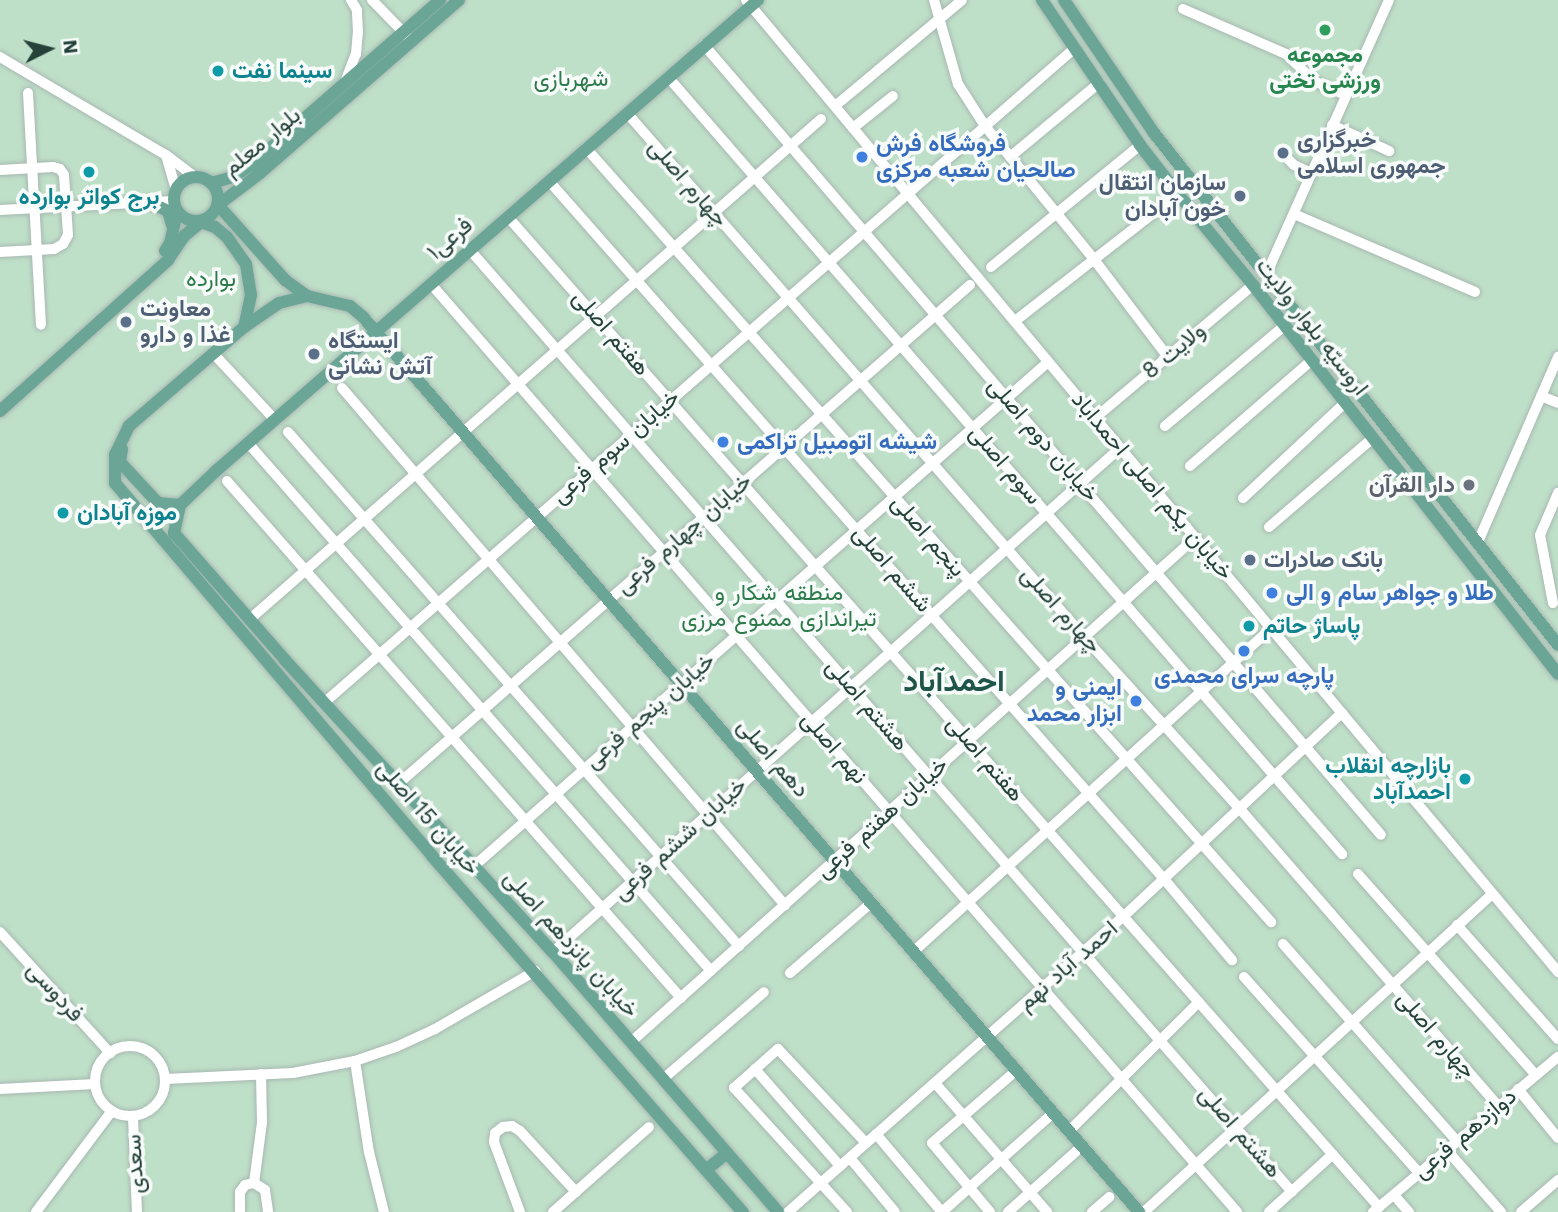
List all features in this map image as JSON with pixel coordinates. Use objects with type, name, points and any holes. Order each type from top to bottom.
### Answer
[{"type":"main road","name":"بلوار معلم","points":[[218,205],[259,174],[408,37],[440,0]]},
{"type":"main road","name":"بلوار معلم","points":[[211,183],[233,177],[251,165],[345,82],[459,0]]},
{"type":"main road","name":"اروسیّه بلوار ولایت","points":[[1042,0],[1140,145],[1558,674]]},
{"type":"main road","name":"اروسیّه بلوار ولایت","points":[[1063,0],[1154,133],[1558,645]]},
{"type":"main road","name":"فرعی۱","points":[[178,510],[275,419],[751,2]]},
{"type":"main road","points":[[1140,145],[1149,141],[1154,133]]},
{"type":"main road","points":[[1154,161],[1158,152],[1168,150]]},
{"type":"main road","points":[[0,400],[163,254],[172,234],[175,200],[195,177],[211,183],[216,189],[218,205],[285,280],[307,296]]},
{"type":"main road","points":[[175,200],[186,219],[215,227],[227,237],[246,264],[251,295],[244,327]]},
{"type":"main road","points":[[150,202],[168,211],[172,234]]},
{"type":"main road","points":[[0,411],[168,260],[184,236],[218,205]]},
{"type":"main road","points":[[178,510],[158,503],[120,462],[123,438],[129,426],[244,327],[279,303],[307,296]]},
{"type":"main road","name":"دهم اصلی","points":[[307,296],[350,306],[376,332],[1142,1212]]},
{"type":"main road","points":[[1357,419],[1366,416],[1371,408]]},
{"type":"main road","points":[[1375,441],[1393,435]]},
{"type":"main road","name":"خیابان 15 اصلی","points":[[123,438],[115,455],[113,469],[115,483],[123,495],[432,856],[743,1212]]},
{"type":"main road","name":"خیابان پانزدهم اصلی","points":[[178,510],[174,533],[473,867],[553,952],[778,1212]]},
{"type":"main road","points":[[432,856],[437,844],[447,838]]},
{"type":"main road","points":[[706,1170],[727,1153]]},
{"type":"street","points":[[345,82],[356,54],[358,32],[357,10],[351,0]]},
{"type":"street","points":[[372,0],[408,37]]},
{"type":"street","points":[[934,0],[958,84],[985,126],[1093,258],[1167,356]]},
{"type":"street","points":[[835,106],[962,0]]},
{"type":"street","points":[[1266,275],[1389,0]]},
{"type":"street","name":"خیابان یکم اصلی احمداباد","points":[[751,2],[907,193],[1558,972]]},
{"type":"street","points":[[1183,9],[1286,54],[1314,81],[1346,95]]},
{"type":"street","name":"خیابان دوم اصلی","points":[[704,45],[1381,835]]},
{"type":"street","name":"خیابان سوم فرعی","points":[[325,702],[1075,48]]},
{"type":"street","points":[[0,57],[166,155],[195,177]]},
{"type":"street","name":"سوم اصلی","points":[[667,77],[1342,853]]},
{"type":"street","points":[[1010,157],[1099,83]]},
{"type":"street","points":[[28,93],[41,325]]},
{"type":"street","points":[[853,128],[893,96]]},
{"type":"street","name":"چهارم اصلی","points":[[626,113],[1084,637],[1166,724],[1498,1106]]},
{"type":"street","points":[[250,619],[821,119]]},
{"type":"street","points":[[1332,125],[1389,151]]},
{"type":"street","points":[[991,267],[1140,145]]},
{"type":"street","name":"پنجم اصلی","points":[[586,148],[1046,671],[1271,922]]},
{"type":"street","points":[[0,210],[175,200],[166,155]]},
{"type":"street","points":[[1289,160],[1294,166],[1311,173]]},
{"type":"street","points":[[0,170],[53,167],[62,172],[66,206],[66,240],[54,249],[0,252]]},
{"type":"street","name":"ششم اصلی","points":[[549,181],[1089,793],[1232,960]]},
{"type":"street","points":[[1015,321],[1178,194]]},
{"type":"street","points":[[1294,214],[1475,292]]},
{"type":"street","name":"هفتم اصلی","points":[[508,217],[1277,1090],[1333,1154],[1376,1209]]},
{"type":"street","name":"هشتم اصلی","points":[[470,250],[1292,1192]]},
{"type":"street","name":"نهم اصلی","points":[[431,284],[1237,1212]]},
{"type":"street","name":"خیابان چهارم فرعی","points":[[398,784],[970,285]]},
{"type":"street","name":"ولایت 8","points":[[1095,418],[1253,285]]},
{"type":"street","points":[[1165,426],[1284,326]]},
{"type":"street","points":[[213,353],[275,419]]},
{"type":"street","points":[[1478,542],[1558,357]]},
{"type":"street","points":[[1190,466],[1311,361]]},
{"type":"street","name":"خیابان پنجم فرعی","points":[[473,867],[1048,362]]},
{"type":"street","points":[[342,388],[785,905]]},
{"type":"street","points":[[1541,396],[1558,403]]},
{"type":"street","points":[[1243,498],[1345,404]]},
{"type":"street","points":[[288,432],[739,946]]},
{"type":"street","points":[[1269,527],[1375,441]]},
{"type":"street","points":[[248,443],[711,971]]},
{"type":"street","name":"خیابان ششم فرعی","points":[[553,952],[1121,448]]},
{"type":"street","points":[[227,481],[681,998]]},
{"type":"street","points":[[1553,603],[1540,535],[1558,493]]},
{"type":"street","name":"خیابان هفتم فرعی","points":[[631,1042],[1195,538]]},
{"type":"street","points":[[914,952],[1263,636]]},
{"type":"street","name":"احمد آباد نهم","points":[[788,1212],[1124,916],[1342,713]]},
{"type":"street","points":[[1358,874],[1536,1075]]},
{"type":"street","points":[[1142,1212],[1492,894]]},
{"type":"street","points":[[790,973],[872,903]]},
{"type":"street","points":[[1457,925],[1558,1040]]},
{"type":"street","name":"فردوسی","points":[[0,932],[110,1053]]},
{"type":"street","points":[[1283,944],[1456,1140]]},
{"type":"street","points":[[165,1079],[261,1074],[324,1068],[355,1061],[396,1047],[435,1029],[535,971]]},
{"type":"street","points":[[1244,977],[1419,1173]]},
{"type":"street","points":[[663,1079],[764,992]]},
{"type":"street","points":[[1069,1131],[1199,1002]]},
{"type":"street","points":[[127,1046],[148,1051],[156,1059],[165,1079],[160,1100],[153,1108],[132,1116],[111,1112],[103,1104],[95,1084],[100,1063],[110,1053],[127,1046]]},
{"type":"street","points":[[847,1212],[734,1088],[778,1049],[866,1143]]},
{"type":"street","name":"دوازدهم فرعی","points":[[1376,1209],[1558,1057]]},
{"type":"street","points":[[355,1061],[369,1152],[384,1212]]},
{"type":"street","points":[[755,1069],[840,1166]]},
{"type":"street","points":[[990,1212],[932,1143],[1017,1070]]},
{"type":"street","points":[[254,1183],[262,1122],[261,1074]]},
{"type":"street","points":[[935,1083],[1047,1212]]},
{"type":"street","points":[[0,1089],[95,1084]]},
{"type":"street","points":[[1518,1089],[1558,1138]]},
{"type":"street","points":[[36,1212],[111,1112]]},
{"type":"street","points":[[876,1134],[942,1212],[1054,1113]]},
{"type":"street","name":"سعدی","points":[[132,1116],[137,1212]]},
{"type":"street","points":[[520,1212],[494,1142],[495,1133],[503,1126],[516,1128],[576,1192]]},
{"type":"street","points":[[553,1212],[649,1127]]},
{"type":"street","points":[[1008,1212],[1082,1146]]},
{"type":"street","points":[[1446,1149],[1501,1212]]},
{"type":"street","points":[[1269,1212],[1333,1154]]},
{"type":"street","points":[[850,1158],[895,1212]]},
{"type":"street","points":[[1521,1212],[1558,1180]]},
{"type":"street","points":[[240,1212],[240,1192],[246,1185],[254,1183],[265,1190],[268,1212]]},
{"type":"street","points":[[1394,1195],[1409,1212]]},
{"type":"street","points":[[1092,1212],[1109,1197]]},
{"type":"green space","name":"منطقه شکار و تیراندازی ممنوع مرزی","points":[[0,0],[1558,0],[1558,1212],[0,1212]]},
{"type":"place","name":"مجموعه ورزشی تختی","points":[[1325,30]]},
{"type":"place","name":"سینما نفت","points":[[218,71]]},
{"type":"place","name":"خبرگزاری جمهوری اسلامی","points":[[1283,153]]},
{"type":"place","name":"فروشگاه فرش صالحیان شعبه مرکزی","points":[[862,157]]},
{"type":"place","name":"برج کواتر بوارده","points":[[89,172]]},
{"type":"place","name":"سازمان انتقال خون آبادان","points":[[1240,196]]},
{"type":"place","name":"معاونت غذا و دارو","points":[[126,322]]},
{"type":"place","name":"ایستگاه آتش نشانی","points":[[314,354]]},
{"type":"place","name":"شیشه اتومبیل تراکمی","points":[[723,442]]},
{"type":"place","name":"دار القرآن","points":[[1469,485]]},
{"type":"place","name":"موزه آبادان","points":[[63,513]]},
{"type":"place","name":"بانک صادرات","points":[[1250,560]]},
{"type":"place","name":"طلا و جواهر سام و الی","points":[[1272,593]]},
{"type":"place","name":"پاساژ حاتم","points":[[1249,626]]},
{"type":"place","name":"پارچه سرای محمدی","points":[[1244,651]]},
{"type":"place","name":"ایمنی و ابزار محمد","points":[[1136,701]]},
{"type":"place","name":"بازارچه انقلاب احمدآباد","points":[[1465,779]]},
{"type":"district","name":"احمدآباد","points":[[954,681]]},
{"type":"park label","name":"شهربازی","points":[[571,79]]},
{"type":"park label","name":"بوارده","points":[[211,279]]}]
